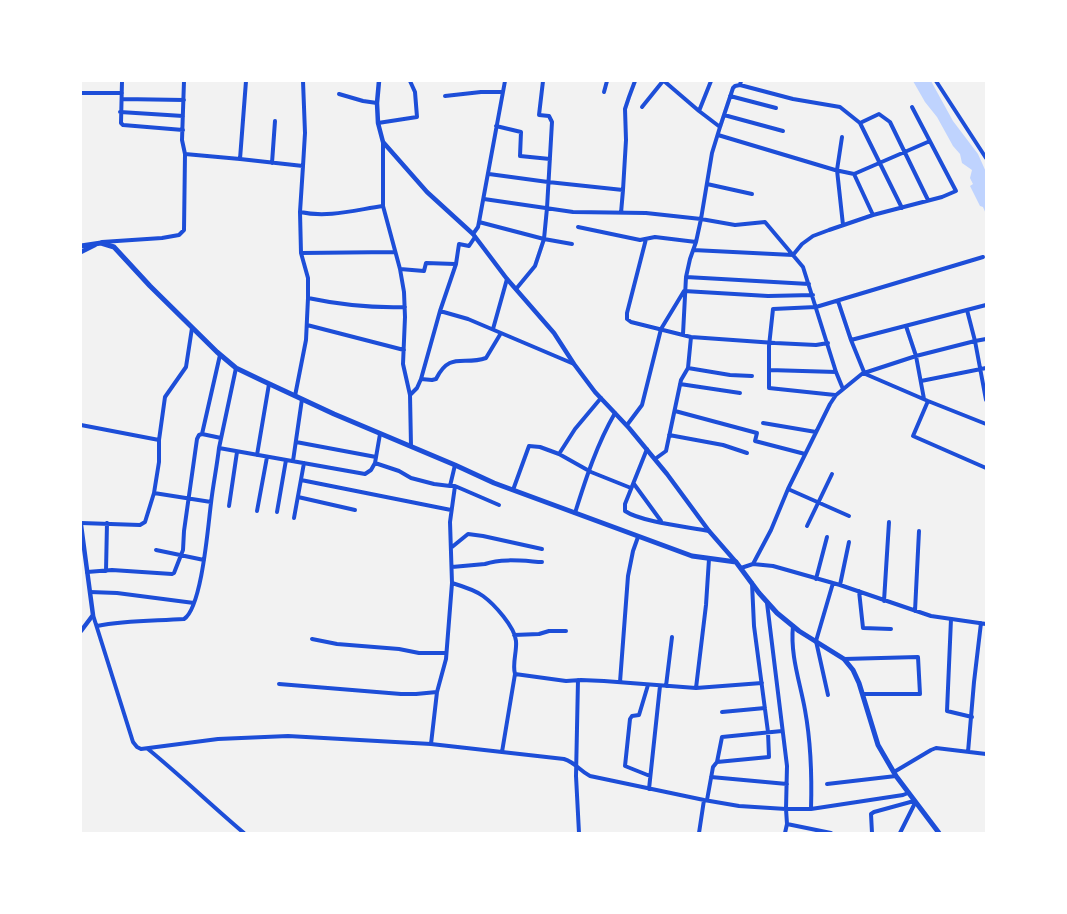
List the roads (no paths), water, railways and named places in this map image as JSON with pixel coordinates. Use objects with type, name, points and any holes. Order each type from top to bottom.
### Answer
[{"type":"main road","points":[[81,246],[101,243],[114,247],[220,355],[236,368],[269,384],[494,483],[575,514],[692,556],[736,562],[767,602],[793,626],[844,659],[853,670],[863,694],[878,745],[908,793],[939,833]]},
{"type":"street","points":[[122,81],[120,123],[183,130]]},
{"type":"street","points":[[81,252],[101,243],[162,238],[178,235],[184,230],[185,154],[182,140],[184,81]]},
{"type":"street","points":[[240,159],[246,81]]},
{"type":"street","points":[[295,396],[303,358],[308,298],[308,278],[301,253],[300,212],[305,143],[303,81]]},
{"type":"street","points":[[379,81],[377,103],[378,123],[383,142],[383,206],[404,292],[404,373],[410,395],[411,446]]},
{"type":"street","points":[[378,123],[417,117],[415,93],[410,81]]},
{"type":"street","points":[[410,395],[417,388],[421,379],[440,310],[456,264],[459,243],[469,246],[479,222],[505,81]]},
{"type":"street","points":[[516,289],[536,266],[544,238],[551,118],[539,115],[543,81]]},
{"type":"street","points":[[604,92],[607,81]]},
{"type":"street","points":[[621,213],[626,140],[625,109],[636,81]]},
{"type":"street","points":[[642,107],[663,81],[720,127]]},
{"type":"street","points":[[699,111],[711,81]]},
{"type":"street","points":[[936,81],[986,158]]},
{"type":"street","points":[[683,334],[686,278],[701,219],[712,153],[733,88],[740,83],[793,99],[840,107],[860,123],[902,208]]},
{"type":"street","points":[[445,96],[503,92]]},
{"type":"street","points":[[81,93],[122,93]]},
{"type":"street","points":[[339,94],[377,103]]},
{"type":"street","points":[[730,96],[776,108]]},
{"type":"street","points":[[122,99],[184,100]]},
{"type":"street","points":[[794,255],[802,244],[813,236],[873,215],[942,197],[956,191],[912,107]]},
{"type":"street","points":[[120,112],[183,116]]},
{"type":"street","points":[[860,123],[879,114],[890,122],[928,200]]},
{"type":"street","points":[[724,115],[783,131]]},
{"type":"street","points":[[272,163],[275,121]]},
{"type":"street","points":[[496,126],[521,132],[520,156],[550,159]]},
{"type":"street","points":[[718,135],[854,174],[930,141]]},
{"type":"street","points":[[842,137],[837,170],[843,225]]},
{"type":"street","points":[[383,142],[427,192],[474,236],[507,279],[554,333],[574,364],[601,398],[647,449],[709,531],[736,562]]},
{"type":"street","points":[[185,154],[303,166]]},
{"type":"street","points":[[489,174],[623,190]]},
{"type":"street","points":[[854,174],[873,215]]},
{"type":"street","points":[[707,184],[752,194]]},
{"type":"street","points":[[484,199],[573,212],[646,213],[735,225],[765,222],[803,267],[843,389]]},
{"type":"street","points":[[300,212],[332,214],[383,206]]},
{"type":"street","points":[[479,222],[572,244]]},
{"type":"street","points":[[578,226],[640,240],[651,236],[696,242]]},
{"type":"street","points":[[646,239],[627,313],[627,319],[631,322],[691,337],[770,343],[816,345],[828,343]]},
{"type":"street","points":[[693,250],[794,255]]},
{"type":"street","points":[[301,253],[395,252]]},
{"type":"street","points":[[836,395],[769,388],[773,309],[816,308],[983,257]]},
{"type":"street","points":[[400,269],[424,271],[426,263],[456,264]]},
{"type":"street","points":[[686,278],[809,284]]},
{"type":"street","points":[[493,329],[507,279]]},
{"type":"street","points":[[627,425],[642,405],[661,329],[684,291]]},
{"type":"street","points":[[684,291],[768,296],[813,295]]},
{"type":"street","points":[[308,298],[346,305],[405,308]]},
{"type":"street","points":[[838,301],[864,372],[986,424]]},
{"type":"street","points":[[851,340],[986,306]]},
{"type":"street","points":[[440,310],[493,329],[574,364]]},
{"type":"street","points":[[967,310],[984,369],[986,400]]},
{"type":"street","points":[[307,325],[404,350]]},
{"type":"street","points":[[906,326],[926,400],[914,436],[986,468]]},
{"type":"street","points":[[192,328],[186,367],[165,397],[159,440],[159,462],[154,493],[145,522],[143,524],[81,524],[93,615],[133,742],[137,747],[147,748],[218,739],[288,736],[431,744],[564,759],[574,762],[590,776],[739,806],[786,809],[811,809],[908,793]]},
{"type":"street","points":[[421,379],[436,379],[444,367],[454,361],[486,358],[501,333]]},
{"type":"street","points":[[655,459],[666,451],[681,380],[688,368],[691,337]]},
{"type":"street","points":[[753,564],[805,454],[836,395],[864,372],[986,339]]},
{"type":"street","points":[[87,572],[106,570],[174,573],[182,556],[197,439],[202,434],[220,355]]},
{"type":"street","points":[[97,626],[187,617],[194,603],[207,548],[219,448],[236,368]]},
{"type":"street","points":[[688,368],[752,376]]},
{"type":"street","points":[[921,381],[984,369]]},
{"type":"street","points":[[769,370],[836,372]]},
{"type":"street","points":[[257,455],[269,384]]},
{"type":"street","points":[[680,384],[740,393]]},
{"type":"street","points":[[559,454],[575,429],[601,398]]},
{"type":"street","points":[[293,461],[302,399]]},
{"type":"street","points":[[675,411],[757,433],[755,441],[805,454]]},
{"type":"street","points":[[575,514],[588,470],[615,413]]},
{"type":"street","points":[[764,423],[816,432]]},
{"type":"street","points":[[81,425],[159,440]]},
{"type":"street","points":[[202,434],[221,438]]},
{"type":"street","points":[[219,448],[364,474],[371,470],[375,463],[380,434]]},
{"type":"street","points":[[669,435],[723,445],[747,453]]},
{"type":"street","points":[[296,442],[376,457]]},
{"type":"street","points":[[513,490],[529,446],[540,447],[559,454],[588,470],[632,486],[662,522]]},
{"type":"street","points":[[647,449],[625,504],[626,511],[662,522],[709,531]]},
{"type":"street","points":[[229,506],[237,452]]},
{"type":"street","points":[[257,511],[267,457]]},
{"type":"street","points":[[277,512],[286,460]]},
{"type":"street","points":[[375,463],[399,471],[411,478],[452,486],[499,505]]},
{"type":"street","points":[[294,518],[304,464]]},
{"type":"street","points":[[431,744],[437,692],[446,653],[453,583],[450,522],[455,465]]},
{"type":"street","points":[[807,526],[832,474]]},
{"type":"street","points":[[300,480],[451,510]]},
{"type":"street","points":[[788,489],[849,516]]},
{"type":"street","points":[[154,493],[211,502]]},
{"type":"street","points":[[298,497],[355,510]]},
{"type":"street","points":[[884,601],[889,522]]},
{"type":"street","points":[[106,570],[107,524]]},
{"type":"street","points":[[915,611],[919,531]]},
{"type":"street","points":[[452,547],[468,534],[542,549]]},
{"type":"street","points":[[620,682],[628,576],[638,537]]},
{"type":"street","points":[[816,579],[827,537]]},
{"type":"street","points":[[840,585],[849,542]]},
{"type":"street","points":[[156,550],[204,560]]},
{"type":"street","points":[[696,688],[709,559]]},
{"type":"street","points":[[452,567],[505,561],[542,562]]},
{"type":"street","points":[[741,568],[753,564],[773,566],[860,591],[931,616],[983,623],[974,682],[968,752]]},
{"type":"street","points":[[453,583],[481,595],[492,604],[506,621],[516,640],[515,674],[502,752]]},
{"type":"street","points":[[717,762],[769,757],[752,602],[752,583]]},
{"type":"street","points":[[828,695],[816,641],[832,583]]},
{"type":"street","points":[[81,587],[194,603]]},
{"type":"street","points":[[860,591],[863,628],[891,629]]},
{"type":"street","points":[[767,602],[787,766],[785,833]]},
{"type":"street","points":[[81,631],[93,615]]},
{"type":"street","points":[[951,620],[947,711],[972,717]]},
{"type":"street","points":[[793,626],[794,652],[805,710],[811,761],[811,809]]},
{"type":"street","points":[[514,635],[566,631]]},
{"type":"street","points":[[649,789],[672,637]]},
{"type":"street","points":[[312,639],[419,653],[446,653]]},
{"type":"street","points":[[844,659],[918,657],[920,694],[863,694]]},
{"type":"street","points":[[515,674],[566,681],[620,682],[696,688],[762,683]]},
{"type":"street","points":[[578,680],[576,765],[579,833]]},
{"type":"street","points":[[279,684],[401,694],[437,692]]},
{"type":"street","points":[[648,685],[639,715],[632,716],[630,719],[625,766],[650,776]]},
{"type":"street","points":[[722,712],[765,708]]},
{"type":"street","points":[[699,833],[722,737],[782,731]]},
{"type":"street","points":[[147,748],[244,833]]},
{"type":"street","points":[[827,784],[895,774],[936,748],[986,754]]},
{"type":"street","points":[[711,777],[787,784]]},
{"type":"street","points":[[872,833],[871,814],[915,802]]},
{"type":"street","points":[[900,833],[915,802]]},
{"type":"street","points":[[787,824],[831,833]]},
{"type":"water","points":[[913,81],[931,81],[953,121],[978,154],[986,172],[986,214],[970,186],[973,184],[970,178],[972,170],[962,163],[960,154]]}]
